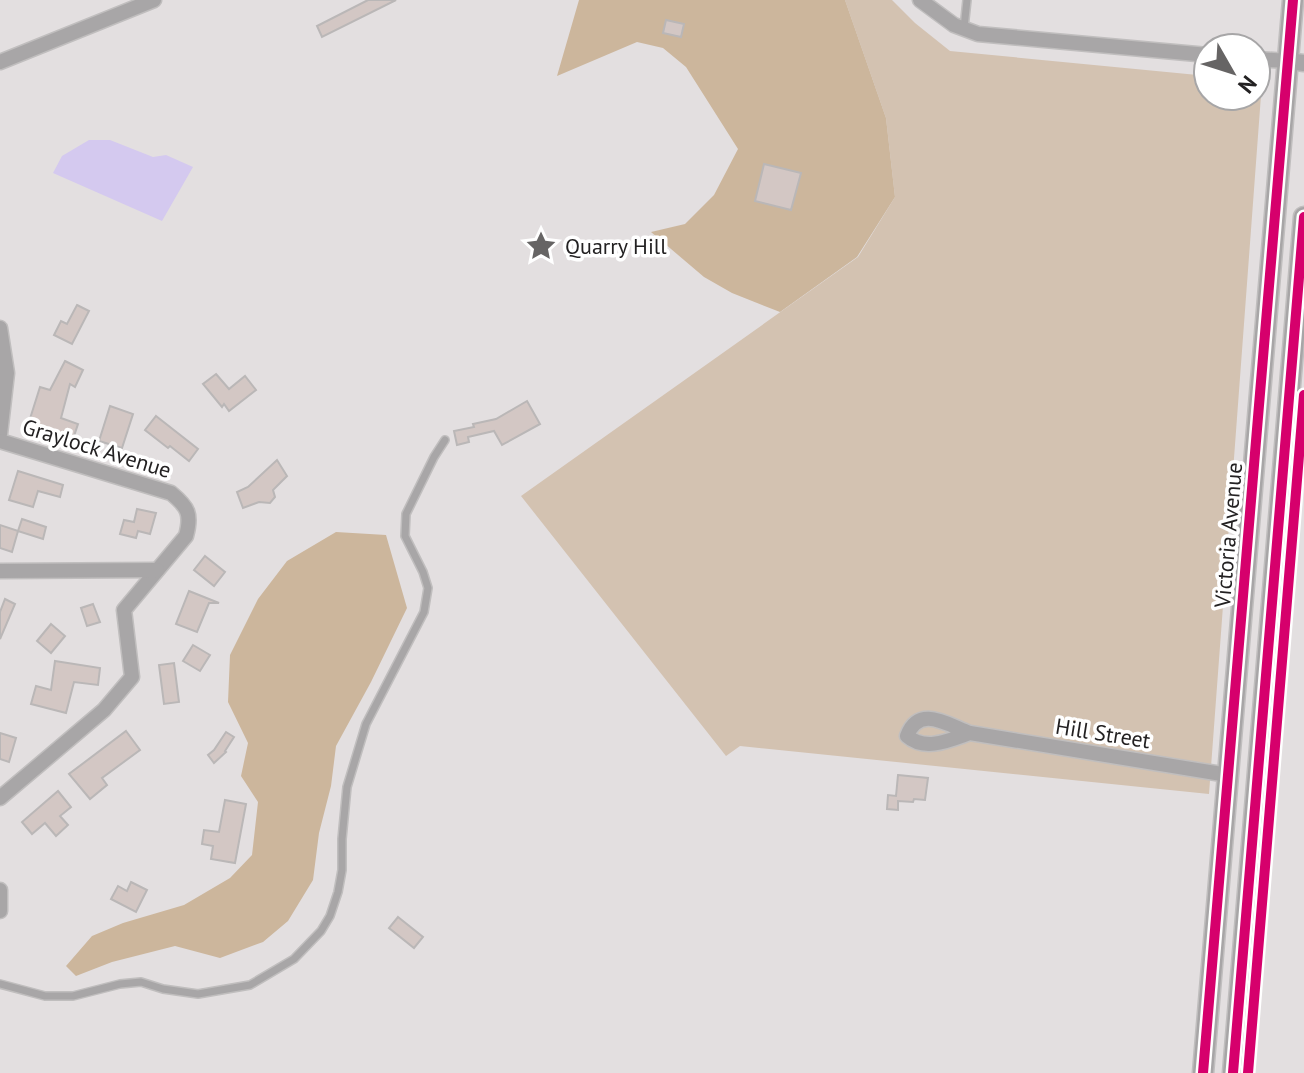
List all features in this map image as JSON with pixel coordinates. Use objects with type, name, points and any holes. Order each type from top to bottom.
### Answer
[{"type":"main road","name":"Victoria Avenue","points":[[1203,1073],[1228,775],[1296,62],[1293,0]]},
{"type":"main road","points":[[1233,1073],[1304,217]]},
{"type":"street","points":[[0,62],[154,0]]},
{"type":"street","points":[[920,0],[954,25],[978,34],[1192,54]]},
{"type":"street","points":[[1272,60],[1296,62]]},
{"type":"street","points":[[0,328],[7,373],[0,434]]},
{"type":"street","name":"Graylock Avenue","points":[[0,441],[171,493],[184,504],[190,521],[186,536],[124,610],[132,677],[104,710],[0,798]]},
{"type":"street","points":[[0,571],[157,570]]},
{"type":"street","name":"Hill Street","points":[[970,733],[1228,775]]},
{"type":"street","points":[[0,890],[0,911]]},
{"type":"lane","points":[[964,28],[967,0]]},
{"type":"lane","points":[[0,984],[45,996],[73,996],[141,982],[198,994],[250,985],[294,959],[321,931],[338,892],[347,787],[366,724],[424,612],[428,588],[405,536],[406,514],[445,440]]},
{"type":"shaded area","points":[[579,0],[845,0],[886,118],[895,197],[857,257],[780,312],[732,293],[704,277],[651,232],[685,224],[714,195],[738,149],[686,67],[663,48],[637,42],[557,76]]},
{"type":"shaded area","points":[[845,0],[892,0],[950,51],[1192,74],[1192,112],[1260,112],[1209,794],[740,746],[726,756],[521,496],[858,257],[895,197],[886,118]]},
{"type":"shaded area","points":[[89,140],[110,140],[153,157],[166,155],[193,167],[162,221],[53,173],[62,156]]},
{"type":"shaded area","points":[[336,532],[386,535],[407,608],[336,746],[313,880],[288,921],[263,942],[220,958],[175,946],[112,962],[76,976],[66,966],[92,936],[123,923],[184,905],[230,878],[252,855],[258,802],[241,776],[248,743],[228,702],[230,655],[258,599],[287,561]]},
{"type":"building","points":[[368,0],[396,0],[322,37],[317,26]]},
{"type":"building","points":[[666,20],[684,24],[681,37],[663,33]]},
{"type":"building","points":[[764,164],[801,173],[791,210],[755,201]]},
{"type":"building","points":[[77,305],[89,311],[72,344],[54,335],[61,321],[67,324]]},
{"type":"building","points":[[65,361],[83,370],[75,387],[70,384],[61,418],[78,424],[73,439],[28,425],[40,387],[50,390]]},
{"type":"building","points":[[216,374],[229,389],[245,376],[256,390],[229,411],[203,384]]},
{"type":"building","points":[[527,401],[540,424],[502,445],[494,431],[468,437],[469,442],[457,445],[454,431],[496,419]]},
{"type":"building","points":[[110,406],[133,414],[122,448],[99,441]]},
{"type":"building","points":[[156,416],[198,449],[189,461],[145,430]]},
{"type":"building","points":[[277,460],[287,476],[273,490],[275,497],[270,503],[259,502],[243,508],[237,492],[248,487]]},
{"type":"building","points":[[18,471],[63,485],[60,497],[38,491],[33,507],[9,500]]},
{"type":"building","points":[[137,509],[156,513],[150,534],[138,531],[136,538],[120,534],[124,520],[134,522]]},
{"type":"building","points":[[22,519],[46,527],[43,539],[18,531]]},
{"type":"building","points":[[0,525],[18,531],[12,552],[0,548]]},
{"type":"building","points":[[205,556],[225,572],[214,586],[194,570]]},
{"type":"building","points":[[189,591],[219,603],[209,603],[197,632],[176,624]]},
{"type":"building","points":[[5,599],[15,604],[0,639],[0,612]]},
{"type":"building","points":[[93,604],[100,622],[87,626],[81,608]]},
{"type":"building","points":[[51,624],[65,636],[51,653],[37,641]]},
{"type":"building","points":[[193,645],[210,655],[200,671],[183,661]]},
{"type":"building","points":[[55,661],[100,668],[98,685],[74,682],[66,713],[31,704],[36,686],[51,690]]},
{"type":"building","points":[[174,663],[179,702],[164,704],[159,665]]},
{"type":"building","points":[[126,731],[140,750],[102,778],[107,785],[90,799],[69,774]]},
{"type":"building","points":[[226,732],[234,737],[226,752],[214,763],[208,755]]},
{"type":"building","points":[[0,733],[16,738],[9,762],[0,759]]},
{"type":"building","points":[[898,775],[928,778],[925,800],[898,801],[898,810],[887,809],[888,795],[896,796]]},
{"type":"building","points":[[58,791],[71,807],[60,816],[68,825],[56,836],[45,823],[32,834],[22,822]]},
{"type":"building","points":[[225,800],[246,804],[235,863],[211,859],[213,846],[202,844],[204,830],[219,832]]},
{"type":"building","points":[[131,882],[147,890],[136,912],[111,899],[118,886],[127,891]]},
{"type":"building","points":[[398,917],[423,937],[414,948],[389,928]]},
{"type":"cycle path","points":[[1203,1073],[1293,0]]},
{"type":"cycle path","points":[[1233,1073],[1304,217]]},
{"type":"cycle path","points":[[1248,1073],[1304,395]]},
{"type":"place","name":"Quarry Hill","points":[[541,246]]}]
